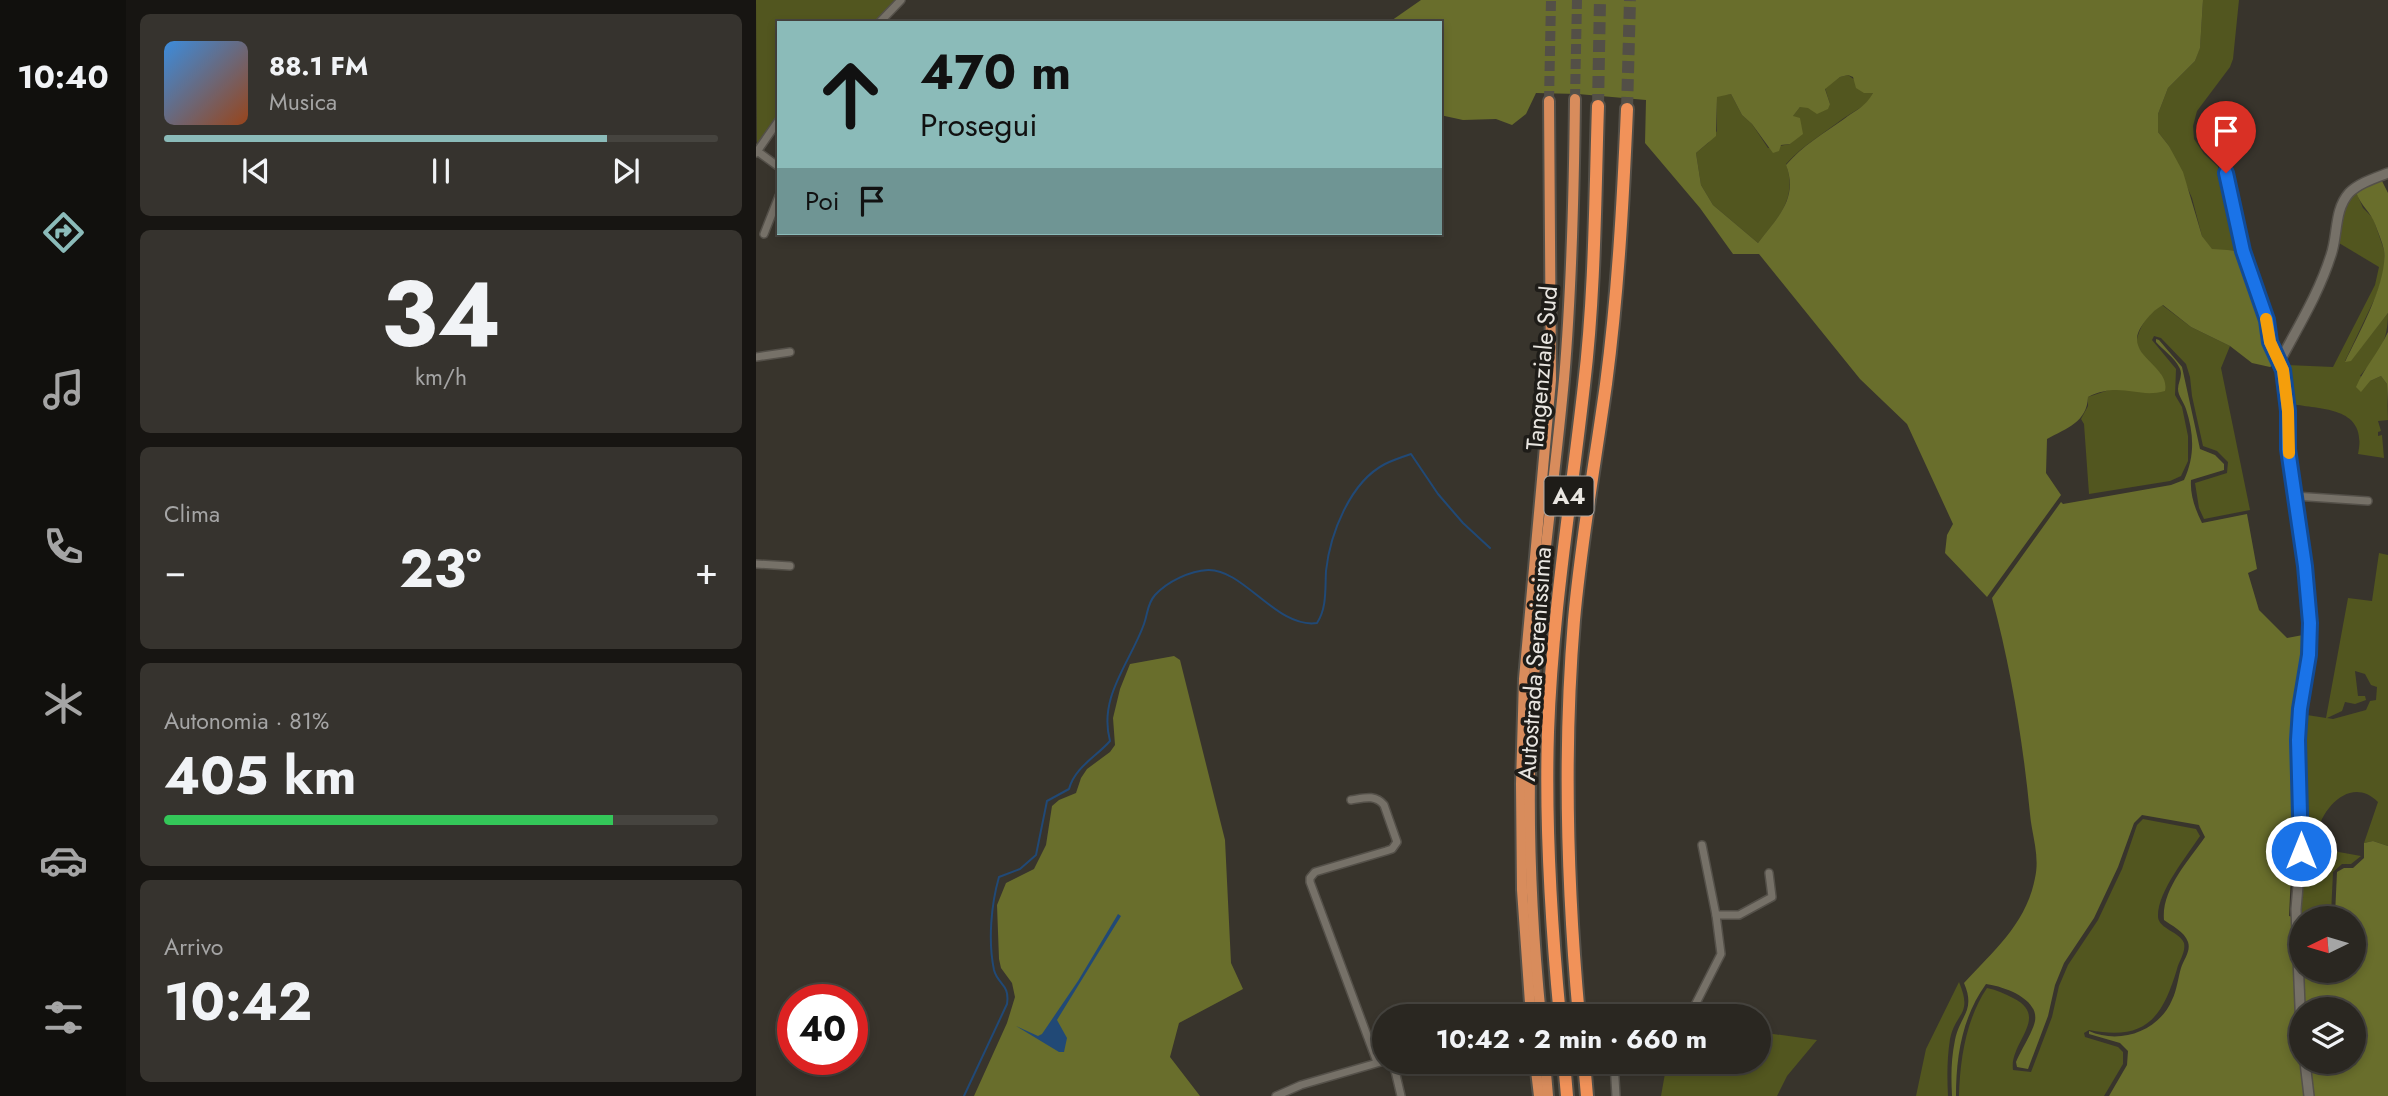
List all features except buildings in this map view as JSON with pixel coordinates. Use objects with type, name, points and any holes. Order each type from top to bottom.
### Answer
[{"type":"highway","name":"Tangenziale Sud","points":[[1540,1004],[1531,890],[1533,693],[1570,306],[1575,99]]},
{"type":"highway","name":"Tangenziale Sud","points":[[1530,1004],[1522,890],[1521,784],[1524,679],[1551,380],[1549,101]]},
{"type":"highway","name":"Autostrada Serenissima","points":[[1559,1004],[1550,887],[1548,731],[1560,565],[1584,384],[1592,295],[1598,106]]},
{"type":"highway","name":"Autostrada Serenissima","points":[[1578,1004],[1569,887],[1571,678],[1579,567],[1616,296],[1627,109]]},
{"type":"highway","points":[[1536,1074],[1539,1096]]},
{"type":"highway","points":[[1546,1074],[1548,1096]]},
{"type":"highway","points":[[1565,1074],[1567,1096]]},
{"type":"highway","points":[[1585,1074],[1587,1096]]},
{"type":"street","points":[[881,21],[901,0]]},
{"type":"street","points":[[777,123],[757,152],[777,166]]},
{"type":"street","points":[[2226,173],[2243,251],[2267,320],[2270,342],[2283,370],[2287,398],[2288,449],[2305,566],[2310,623],[2309,655],[2298,740],[2301,851],[2296,909],[2300,997]]},
{"type":"street","points":[[2280,366],[2281,359],[2318,290],[2331,255],[2344,200],[2356,187],[2388,173]]},
{"type":"street","points":[[764,234],[777,201]]},
{"type":"street","points":[[756,357],[790,352]]},
{"type":"street","points":[[2294,496],[2368,501]]},
{"type":"street","points":[[756,564],[790,566]]},
{"type":"street","points":[[1351,800],[1372,797],[1381,801],[1396,842],[1392,849],[1315,872],[1310,882],[1372,1038]]},
{"type":"street","points":[[1696,1004],[1721,954],[1702,845]]},
{"type":"street","points":[[1716,915],[1739,915],[1772,897],[1769,873]]},
{"type":"street","points":[[1276,1096],[1301,1085],[1372,1064]]},
{"type":"street","points":[[1396,1074],[1401,1096]]},
{"type":"street","points":[[1615,1074],[1616,1096]]},
{"type":"street","points":[[2306,1074],[2309,1096]]},
{"type":"green space","points":[[756,0],[901,0],[881,21],[777,21],[777,123],[757,151]]},
{"type":"green space","points":[[1421,0],[2203,0],[2200,48],[2195,61],[2168,88],[2158,114],[2158,132],[2183,172],[2202,236],[2212,249],[2243,251],[2279,362],[2270,367],[2252,363],[2230,346],[2191,327],[2163,305],[2157,309],[2143,324],[2138,335],[2138,344],[2141,352],[2161,374],[2165,391],[2100,392],[2088,397],[2084,413],[2075,423],[2047,439],[2046,473],[2061,495],[1987,597],[1945,553],[1947,535],[1953,524],[1907,424],[1860,379],[1759,254],[1733,254],[1700,208],[1645,143],[1646,100],[1536,93],[1526,114],[1512,125],[1496,119],[1463,120],[1442,115],[1442,21],[1391,21]],"holes":[[[1840,77],[1853,77],[1856,88],[1864,93],[1873,93],[1863,105],[1806,146],[1786,165],[1790,188],[1788,198],[1779,216],[1758,243],[1713,205],[1701,185],[1696,153],[1716,136],[1717,97],[1731,94],[1742,115],[1773,153],[1779,151],[1781,145],[1790,144],[1803,134],[1800,118],[1793,116],[1800,107],[1808,108],[1817,114],[1828,109],[1830,104],[1825,89]]]},
{"type":"green space","points":[[2203,0],[2239,0],[2233,59],[2197,111],[2193,126],[2194,139],[2204,154],[2218,167],[2236,250],[2212,250],[2202,236],[2192,198],[2169,146],[2158,132],[2158,114],[2168,88],[2195,61],[2200,47]]},
{"type":"green space","points":[[1848,75],[1873,93],[1864,105],[1799,151],[1786,164],[1790,187],[1788,197],[1779,216],[1758,243],[1713,205],[1701,185],[1696,153],[1717,131],[1717,96],[1731,94],[1742,115],[1752,124],[1768,148],[1790,144],[1794,140],[1792,117],[1800,107],[1830,104],[1825,88],[1840,77]]},
{"type":"green space","points":[[2381,179],[2388,193],[2388,313],[2351,361],[2345,362],[2377,292],[2384,263],[2384,250],[2375,224],[2356,192]]},
{"type":"green space","points":[[2356,192],[2363,208],[2373,218],[2384,250],[2385,271],[2345,361],[2351,360],[2388,313],[2381,348],[2360,376],[2370,381],[2381,376],[2387,384],[2388,420],[2378,421],[2381,431],[2378,436],[2382,435],[2384,458],[2358,454],[2359,439],[2356,427],[2350,419],[2330,410],[2292,404],[2287,365],[2333,367],[2375,285],[2379,267],[2339,243],[2345,209]]},
{"type":"green space","points":[[2162,305],[2191,327],[2230,346],[2221,368],[2250,510],[2204,519],[2199,508],[2195,483],[2227,473],[2228,462],[2217,451],[2203,446],[2186,364],[2161,338],[2154,336],[2152,340],[2176,369],[2175,395],[2182,407],[2188,436],[2188,461],[2181,476],[2170,481],[2089,494],[2084,424],[2081,419],[2088,406],[2088,397],[2115,388],[2131,390],[2161,374],[2136,344],[2144,322]]},
{"type":"green space","points":[[2388,332],[2388,406],[2387,384],[2381,376],[2370,381],[2361,392],[2356,387]]},
{"type":"green space","points":[[2156,339],[2182,367],[2200,449],[2215,455],[2224,464],[2224,470],[2191,480],[2191,491],[2202,523],[2247,514],[2257,569],[2248,573],[2259,610],[2287,638],[2303,635],[2291,738],[2295,790],[2289,906],[2289,984],[2366,984],[2366,906],[2335,906],[2337,872],[2344,868],[2353,868],[2364,858],[2364,843],[2373,841],[2388,846],[2388,1096],[2109,1096],[2127,1065],[2128,1051],[2120,1043],[2089,1034],[2089,1031],[2101,1035],[2125,1036],[2148,1027],[2166,1011],[2175,992],[2189,945],[2178,929],[2164,920],[2164,909],[2177,876],[2205,837],[2199,825],[2142,815],[2134,823],[2118,867],[2094,918],[2064,963],[2028,1069],[2017,1067],[2016,1062],[2034,1025],[2035,1013],[2018,995],[1986,984],[1966,1024],[1959,1052],[1956,1096],[1952,1096],[1954,1047],[1957,1032],[1968,1007],[1964,983],[2016,923],[2031,894],[2036,870],[2016,705],[1992,598],[2061,502],[2063,504],[2171,485],[2184,480],[2190,462],[2192,436],[2189,418],[2178,392],[2181,375],[2175,360]]},
{"type":"green space","points":[[2379,553],[2388,555],[2388,846],[2373,841],[2364,843],[2378,802],[2358,792],[2340,798],[2325,813],[2317,833],[2335,839],[2333,851],[2361,856],[2351,864],[2342,864],[2333,872],[2331,906],[2302,906],[2306,849],[2304,735],[2307,715],[2326,718],[2348,598],[2372,601]],"holes":[[[2355,671],[2365,674],[2371,685],[2377,687],[2376,700],[2370,701],[2366,710],[2333,719],[2327,718],[2342,711],[2345,702],[2355,704],[2366,700],[2365,696],[2358,696]]]},
{"type":"green space","points":[[1174,656],[1180,660],[1225,840],[1231,963],[1243,989],[1179,1023],[1170,1057],[1200,1096],[974,1096],[1007,1023],[1015,997],[1012,983],[1001,968],[999,959],[997,905],[1006,883],[1034,869],[1046,845],[1052,806],[1076,793],[1087,769],[1115,745],[1113,718],[1130,664]]},
{"type":"green space","points":[[2143,819],[2196,829],[2200,836],[2174,875],[2159,907],[2159,921],[2182,939],[2184,950],[2165,1001],[2148,1022],[2137,1029],[2124,1032],[2089,1030],[2084,1033],[2085,1037],[2118,1047],[2123,1052],[2123,1064],[2104,1096],[1959,1096],[1969,1026],[1987,988],[2024,1005],[2029,1022],[2013,1060],[2013,1070],[2031,1072],[2068,965],[2098,920],[2122,869],[2137,825]]},
{"type":"green space","points":[[1959,982],[1964,1008],[1950,1039],[1948,1096],[1916,1096],[1926,1049]]},
{"type":"green space","points":[[1771,1034],[1817,1040],[1787,1076],[1777,1096],[1661,1096],[1665,1074],[1771,1074]]},
{"type":"water","points":[[1118,914],[1121,916],[1057,1020],[1067,1038],[1064,1052],[1059,1052],[1016,1026],[1038,1036],[1042,1034]]},
{"type":"waterway","points":[[964,1096],[1007,1004],[1007,992],[994,970],[991,947],[992,911],[999,877],[1020,869],[1036,855],[1047,801],[1069,789],[1081,768],[1110,741],[1107,725],[1112,695],[1144,624],[1152,598],[1173,581],[1208,570],[1221,572],[1235,579],[1288,617],[1317,623],[1324,605],[1328,557],[1344,510],[1352,496],[1373,472],[1411,454],[1438,494],[1463,523],[1490,548]]},
{"type":"tunnel","points":[[1549,101],[1551,0]]},
{"type":"tunnel","points":[[1575,99],[1577,0]]},
{"type":"tunnel","points":[[1598,106],[1600,0]]},
{"type":"tunnel","points":[[1627,109],[1630,0]]},
{"type":"slow traffic","points":[[2266,319],[2270,342],[2283,370],[2289,453]]},
{"type":"route","points":[[2226,173],[2243,251],[2267,320],[2270,342],[2283,370],[2288,411],[2288,449],[2305,566],[2310,623],[2309,655],[2298,740],[2301,851]]}]
